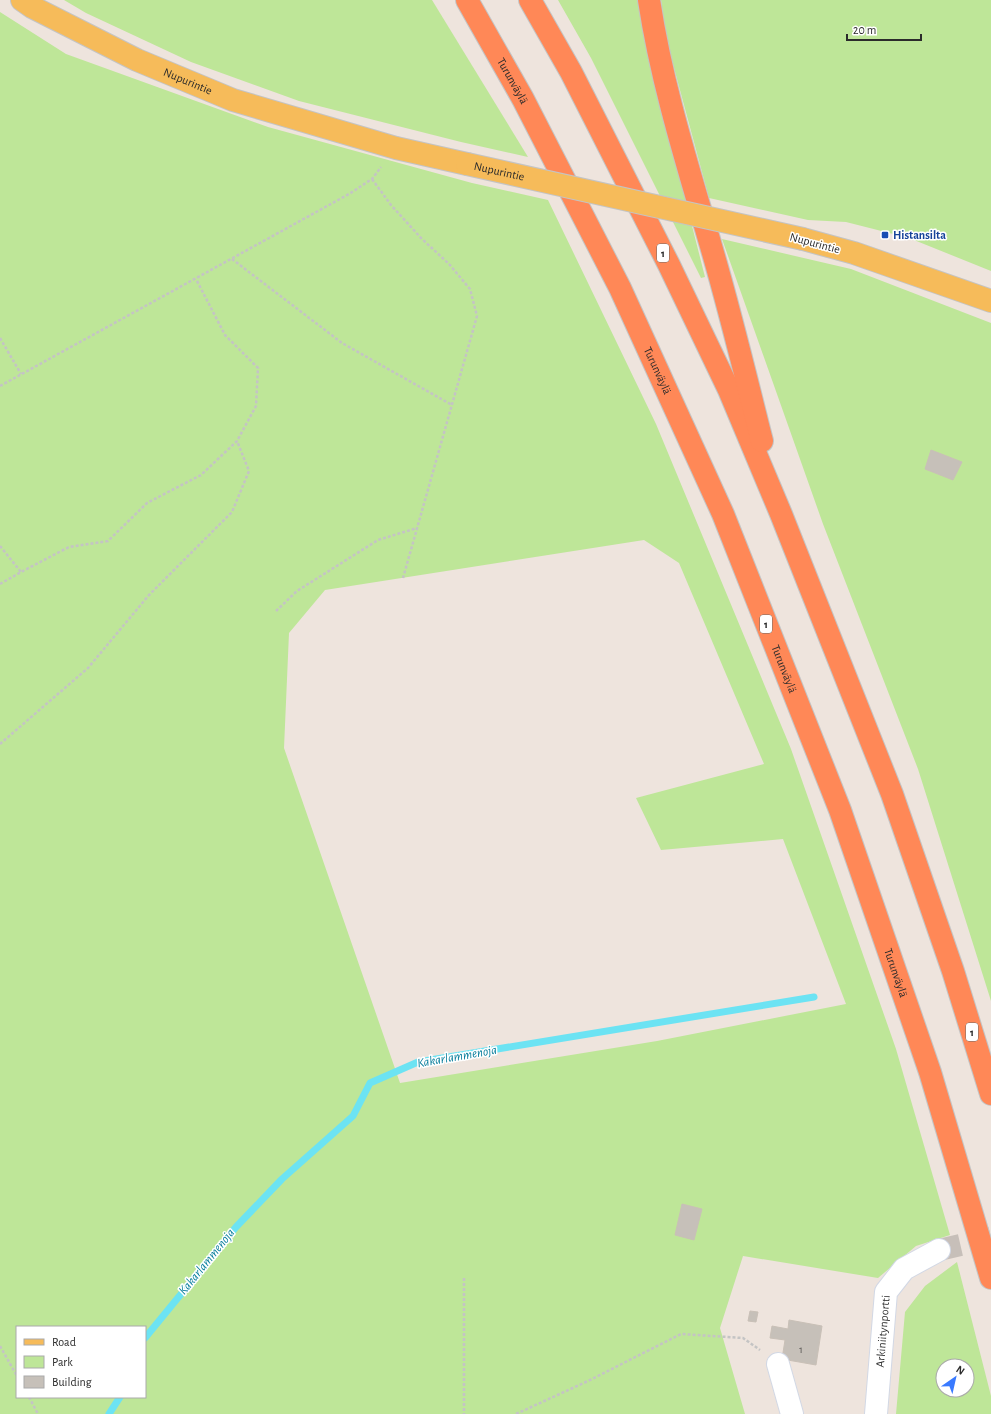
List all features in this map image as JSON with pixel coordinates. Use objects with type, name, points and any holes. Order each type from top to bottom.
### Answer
[{"type":"highway","name":"Turunväylä","points":[[467,0],[523,99],[620,288],[723,514],[842,818],[930,1072],[991,1278]]},
{"type":"highway","name":"1","points":[[530,0],[571,72],[669,265],[729,390],[781,514],[892,794],[953,971],[991,1094]]},
{"type":"highway","points":[[649,0],[654,34],[677,128],[723,289],[781,514]]},
{"type":"main road","name":"Nupurintie","points":[[22,0],[32,7],[137,60],[233,100],[396,148],[803,239],[854,254],[991,301]]},
{"type":"street","name":"Arkiniitynportti","points":[[876,1414],[886,1292],[904,1269],[939,1250]]},
{"type":"street","points":[[778,1364],[792,1414]]},
{"type":"path","points":[[0,386],[349,194],[372,179],[396,148]]},
{"type":"path","points":[[372,179],[391,205],[470,288],[477,316],[403,578]]},
{"type":"path","points":[[232,259],[342,343],[452,405]]},
{"type":"path","points":[[0,584],[69,547],[108,541],[147,503],[201,475],[237,441],[256,406],[258,368],[225,335],[196,279]]},
{"type":"path","points":[[0,338],[21,374]]},
{"type":"path","points":[[0,744],[88,668],[149,595],[232,512],[249,471],[237,441]]},
{"type":"path","points":[[276,611],[297,591],[378,540],[417,527]]},
{"type":"path","points":[[0,546],[21,572]]},
{"type":"path","points":[[464,1278],[464,1414]]},
{"type":"path","points":[[516,1414],[588,1381],[681,1334],[743,1338],[778,1364]]},
{"type":"path","points":[[0,1346],[16,1374]]},
{"type":"path","points":[[30,1398],[38,1414]]},
{"type":"green space","points":[[64,0],[432,0],[528,157],[461,142],[299,101],[191,62],[86,13]]},
{"type":"green space","points":[[558,0],[638,0],[648,53],[705,277],[701,278],[591,58]]},
{"type":"green space","points":[[661,0],[991,0],[991,271],[909,238],[846,222],[808,220],[709,198],[666,38]]},
{"type":"green space","points":[[0,12],[66,54],[268,127],[472,183],[548,200],[656,424],[791,749],[896,1049],[950,1235],[916,1246],[878,1278],[743,1256],[720,1328],[745,1414],[0,1414]],"holes":[[[644,540],[679,563],[764,764],[636,798],[661,850],[783,839],[846,1004],[657,1041],[400,1083],[284,748],[289,633],[325,590]]]},
{"type":"green space","points":[[722,239],[851,269],[991,323],[991,1001],[918,769],[823,524]]},
{"type":"green space","points":[[957,1262],[991,1396],[991,1414],[896,1414],[905,1312],[925,1286]]},
{"type":"building","points":[[931,450],[962,462],[953,480],[925,469]]},
{"type":"building","points":[[682,1204],[702,1209],[694,1240],[675,1235]]},
{"type":"building","points":[[750,1311],[758,1312],[756,1322],[748,1321]]},
{"type":"building","points":[[789,1320],[822,1326],[816,1365],[782,1359],[785,1340],[770,1338],[772,1326],[788,1329]]},
{"type":"waterway","name":"Kakarlammenoja","points":[[146,1337],[236,1227],[282,1179],[353,1116],[370,1083],[418,1062],[814,997]]},
{"type":"waterway","name":"Kakarlammenoja","points":[[109,1414],[119,1398]]},
{"type":"tunnel","points":[[939,1250],[991,1238]]},
{"type":"place","name":"Histansilta","points":[[885,235]]}]
